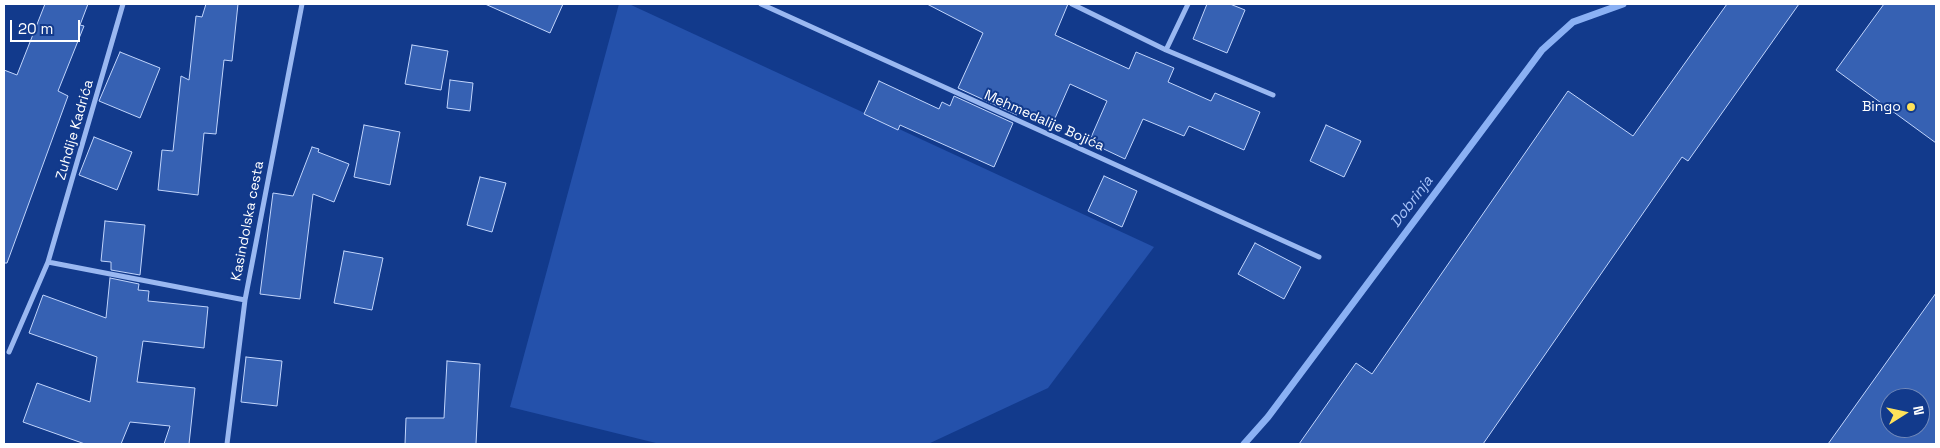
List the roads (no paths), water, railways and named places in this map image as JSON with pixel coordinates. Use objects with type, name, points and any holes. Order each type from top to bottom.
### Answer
[{"type":"street","name":"Zuhdije Kadrića","points":[[9,352],[48,262],[123,4]]},
{"type":"street","name":"Kasindolska cesta","points":[[227,444],[244,300],[302,4]]},
{"type":"street","name":"Mehmedalije Bojića","points":[[761,4],[1318,257]]},
{"type":"street","points":[[1072,4],[1166,50],[1273,95]]},
{"type":"street","points":[[1166,50],[1188,4]]},
{"type":"street","points":[[48,262],[244,300]]},
{"type":"waterway","name":"Dobrinja","points":[[1244,444],[1268,417],[1542,50],[1573,22],[1623,4]]},
{"type":"place","name":"Bingo","points":[[1911,107]]}]
